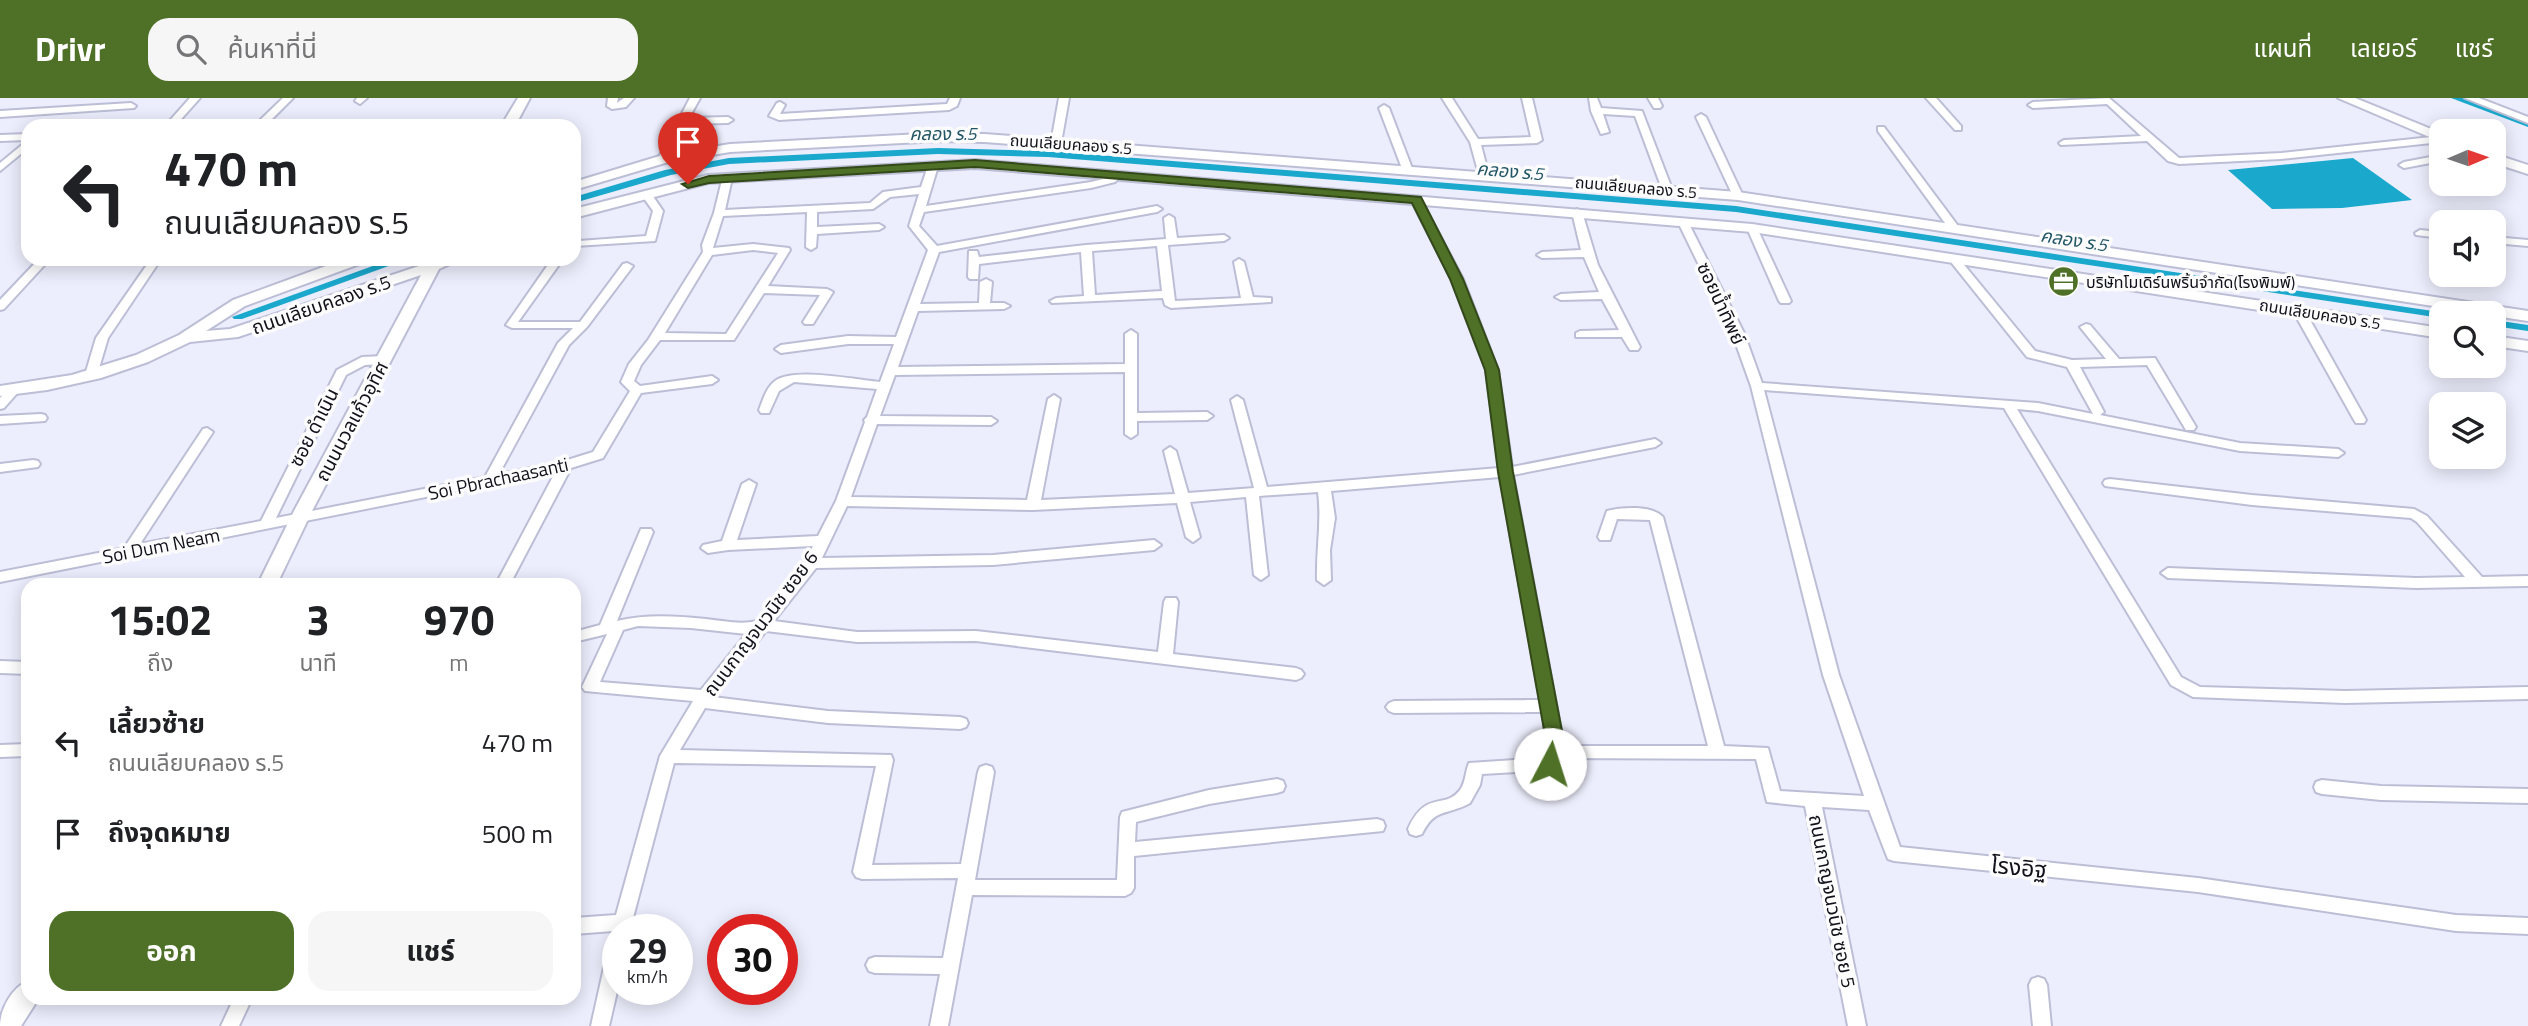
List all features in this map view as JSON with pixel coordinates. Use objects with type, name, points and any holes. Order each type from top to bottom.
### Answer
[{"type":"street","points":[[176,119],[195,98]]},
{"type":"street","points":[[267,119],[288,98]]},
{"type":"street","points":[[512,119],[524,98]]},
{"type":"street","points":[[613,98],[612,106],[623,105],[629,98]]},
{"type":"street","points":[[695,98],[663,159],[709,179]]},
{"type":"street","points":[[779,105],[774,116],[949,107],[954,104],[955,98]]},
{"type":"street","points":[[1056,143],[1064,98]]},
{"type":"street","points":[[1447,98],[1475,142],[1484,176]]},
{"type":"street","points":[[1475,142],[1536,140],[1527,98]]},
{"type":"street","points":[[1931,98],[1958,128]]},
{"type":"street","points":[[2344,98],[2429,133]]},
{"type":"street","points":[[2470,98],[2528,120]]},
{"type":"street","points":[[1592,99],[1604,132]]},
{"type":"street","points":[[2033,105],[2107,99],[2172,159],[2188,162],[2281,156],[2429,139]]},
{"type":"street","points":[[0,114],[131,106]]},
{"type":"street","points":[[1384,108],[1408,171]]},
{"type":"street","points":[[1596,111],[1639,113],[1667,189]]},
{"type":"street","points":[[1701,117],[1738,196]]},
{"type":"street","points":[[682,121],[728,120]]},
{"type":"street","points":[[1881,129],[1954,228]]},
{"type":"street","points":[[0,138],[21,137]]},
{"type":"street","name":"ถนนเลียบคลอง ร.5","points":[[581,184],[663,159],[730,148],[941,137],[1056,143],[1738,196],[2528,316]]},
{"type":"street","points":[[2064,143],[2150,138]]},
{"type":"street","points":[[2,164],[21,149]]},
{"type":"street","points":[[2404,165],[2429,160]]},
{"type":"street","points":[[2506,162],[2528,170]]},
{"type":"street","name":"ถนนเลียบคลอง ร.5","points":[[581,212],[709,179],[975,164],[1752,228],[2429,331]]},
{"type":"street","points":[[933,166],[914,226],[934,250],[1157,209]]},
{"type":"street","points":[[919,211],[1091,185],[1111,180],[1117,175]]},
{"type":"street","points":[[712,380],[636,390],[626,382],[708,252],[707,245],[719,213],[727,178]]},
{"type":"street","points":[[719,213],[873,206],[887,194],[925,190]]},
{"type":"street","points":[[581,244],[651,239],[658,211],[646,194]]},
{"type":"street","points":[[1416,200],[1457,279],[1492,370],[1506,472],[1557,752],[1550,764],[1475,768],[1472,785],[1464,798],[1426,812],[1420,818],[1416,829]]},
{"type":"street","points":[[811,247],[812,208]]},
{"type":"street","points":[[1577,212],[1589,253],[1634,347]]},
{"type":"street","points":[[1169,218],[1168,303],[1178,307],[1267,300]]},
{"type":"street","name":"ซอยน้ำทิพย์","points":[[1683,222],[1738,333],[1757,386],[1831,675],[1875,803]]},
{"type":"street","points":[[811,230],[878,227]]},
{"type":"street","points":[[1752,228],[1785,301]]},
{"type":"street","points":[[2420,233],[2429,234]]},
{"type":"street","points":[[975,261],[1086,248],[1224,237]]},
{"type":"street","points":[[2506,241],[2528,243]]},
{"type":"street","points":[[972,245],[974,277]]},
{"type":"street","points":[[657,336],[730,338],[785,250],[753,247],[708,252]]},
{"type":"street","points":[[1086,248],[1090,299]]},
{"type":"street","name":"ถนนกาญจนวนิช ซอย 6","points":[[625,914],[668,756],[703,698],[812,563],[843,501],[934,250]]},
{"type":"street","points":[[1542,255],[1589,253]]},
{"type":"street","points":[[1952,257],[2031,354],[2072,364],[2151,361],[2190,427]]},
{"type":"street","points":[[1239,262],[1248,302]]},
{"type":"street","points":[[0,307],[38,266]]},
{"type":"street","points":[[91,376],[102,338],[151,266]]},
{"type":"street","points":[[0,405],[7,390],[91,376],[149,356],[186,337],[209,319],[238,303],[341,266]]},
{"type":"street","name":"ถนนเลียบคลอง ร.5","points":[[186,337],[232,334],[425,266]]},
{"type":"street","name":"ถนนนวลแก้วอุทิศ","points":[[271,578],[300,517],[434,266]]},
{"type":"street","points":[[553,266],[512,325],[583,325]]},
{"type":"street","points":[[490,479],[564,343],[583,325],[627,266]]},
{"type":"street","points":[[984,307],[986,282]]},
{"type":"street","points":[[761,289],[827,292],[809,322]]},
{"type":"street","points":[[1056,301],[1167,294]]},
{"type":"street","points":[[1560,297],[1608,295]]},
{"type":"street","points":[[913,308],[1004,306]]},
{"type":"street","points":[[2299,311],[2360,420]]},
{"type":"street","points":[[2086,327],[2115,362]]},
{"type":"street","points":[[1580,335],[1626,333]]},
{"type":"street","points":[[1131,334],[1131,434]]},
{"type":"street","points":[[781,349],[848,340],[900,341]]},
{"type":"street","points":[[2506,343],[2528,346]]},
{"type":"street","name":"ซอย ดำเนิน","points":[[266,524],[341,373],[362,361],[384,360]]},
{"type":"street","points":[[2072,364],[2098,412]]},
{"type":"street","points":[[889,371],[1131,368]]},
{"type":"street","points":[[765,410],[774,385],[788,379],[883,386]]},
{"type":"street","points":[[1757,386],[2065,411],[2240,447],[2338,453]]},
{"type":"street","name":"Soi Pbrachaasanti","points":[[323,514],[566,465],[598,455],[636,390]]},
{"type":"street","points":[[1033,505],[1054,399]]},
{"type":"street","points":[[1237,400],[1257,493],[1261,575]]},
{"type":"street","points":[[2008,405],[2181,686],[2198,693],[2345,697],[2528,693]]},
{"type":"street","points":[[1131,417],[1207,416]]},
{"type":"street","points":[[0,420],[41,418]]},
{"type":"street","points":[[870,421],[991,421]]},
{"type":"street","points":[[129,551],[208,432]]},
{"type":"street","points":[[843,501],[1033,505],[1257,493],[1506,472],[1655,443]]},
{"type":"street","points":[[1170,451],[1193,537]]},
{"type":"street","points":[[0,468],[33,464]]},
{"type":"street","points":[[506,578],[566,465]]},
{"type":"street","points":[[2110,483],[2252,500],[2414,514],[2423,519],[2478,582]]},
{"type":"street","points":[[728,545],[749,484]]},
{"type":"street","points":[[1324,488],[1328,518],[1322,550],[1324,580]]},
{"type":"street","name":"Soi Dum Neam","points":[[0,577],[323,514]]},
{"type":"street","points":[[1605,537],[1612,514],[1650,514],[1656,517],[1718,753]]},
{"type":"street","points":[[646,532],[590,687],[703,698],[828,717],[960,723]]},
{"type":"street","points":[[708,548],[822,541]]},
{"type":"street","points":[[812,563],[993,560],[1154,545]]},
{"type":"street","points":[[2168,573],[2396,583],[2528,581]]},
{"type":"street","points":[[1165,660],[1171,602]]},
{"type":"street","points":[[581,635],[638,621],[747,629],[764,625],[857,637],[976,636],[1296,674]]},
{"type":"street","points":[[0,667],[21,668]]},
{"type":"street","points":[[1394,708],[1549,706]]},
{"type":"street","points":[[0,751],[21,750]]},
{"type":"street","name":"ถนนกาญจนวนิช ซอย 5","points":[[1557,752],[1762,753],[1773,797],[1812,800],[1857,1026]]},
{"type":"street","points":[[668,756],[885,760],[862,872],[1125,888],[1128,817],[1209,797],[1277,786]]},
{"type":"street","points":[[939,1026],[986,772]]},
{"type":"street","points":[[2322,787],[2381,793],[2528,796]]},
{"type":"street","points":[[1812,800],[1875,803]]},
{"type":"street","name":"โรงอิฐ","points":[[1875,803],[1894,854],[2198,885],[2456,923],[2528,926]]},
{"type":"street","points":[[1126,850],[1377,826]]},
{"type":"street","points":[[581,926],[602,926]]},
{"type":"street","points":[[874,965],[950,966]]},
{"type":"street","points":[[2038,985],[2042,1026]]},
{"type":"street","points":[[7,1026],[21,1004]]},
{"type":"street","points":[[230,1026],[240,1005]]},
{"type":"street","points":[[600,1026],[605,1005]]},
{"type":"water","points":[[2353,158],[2412,200],[2342,208],[2272,209],[2228,170]]},
{"type":"waterway","points":[[2456,98],[2528,124]]},
{"type":"waterway","name":"คลอง ร.5","points":[[581,198],[669,172],[729,161],[938,151],[1048,154],[1736,209],[2429,313]]},
{"type":"waterway","name":"คลอง ร.5","points":[[238,317],[383,266]]},
{"type":"waterway","name":"คลอง ร.5","points":[[2506,325],[2528,328]]},
{"type":"place","name":"บริษัทโมเดิร์นพริ้นจำกัด(โรงพิมพ์)","points":[[2063,282]]},
{"type":"route","points":[[688,184],[709,179],[975,164],[1416,200],[1457,279],[1492,370],[1506,472],[1557,752],[1550,764]]}]
